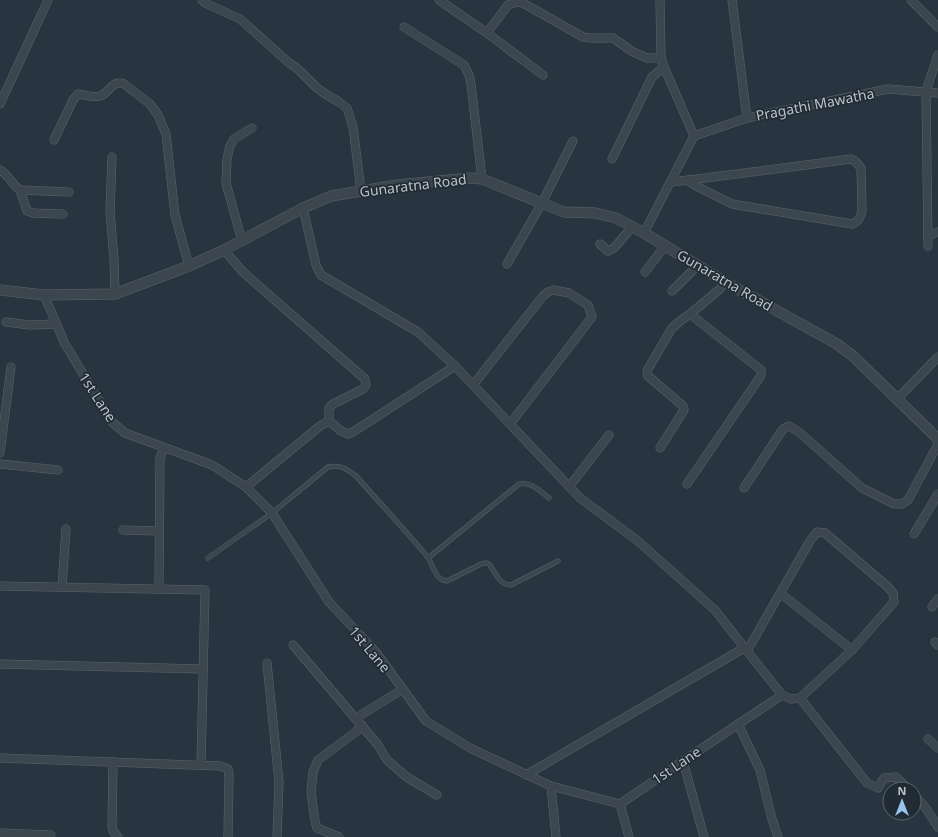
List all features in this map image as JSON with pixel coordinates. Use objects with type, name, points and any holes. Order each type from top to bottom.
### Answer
[{"type":"street","points":[[0,104],[48,0]]},
{"type":"street","points":[[202,0],[207,4],[240,19],[288,62],[298,69],[317,88],[340,102],[346,108],[353,128],[361,191]]},
{"type":"street","points":[[438,0],[487,33],[543,75]]},
{"type":"street","points":[[644,233],[694,136],[662,62],[660,0]]},
{"type":"street","points":[[732,0],[746,118]]},
{"type":"street","points":[[911,0],[938,28]]},
{"type":"street","points":[[487,33],[508,5],[516,2],[522,3],[583,37],[612,38],[633,52],[662,62]]},
{"type":"street","points":[[404,27],[464,65],[469,75],[471,84],[482,179]]},
{"type":"street","points":[[928,246],[926,91],[938,55]]},
{"type":"street","points":[[612,159],[652,77],[662,62]]},
{"type":"street","points":[[54,140],[73,100],[78,94],[98,97],[105,94],[115,83],[119,82],[124,84],[150,104],[158,115],[166,134],[174,215],[189,266]]},
{"type":"street","name":"Pragathi Mawatha","points":[[694,136],[746,118],[888,89],[938,93]]},
{"type":"street","points":[[242,241],[226,183],[227,159],[230,146],[234,139],[252,128]]},
{"type":"street","points":[[507,264],[542,203],[573,141]]},
{"type":"street","points":[[112,157],[110,211],[115,294]]},
{"type":"street","points":[[671,182],[687,180],[761,172],[851,159],[861,168],[862,211],[858,222],[852,224],[732,204],[687,180]]},
{"type":"street","points":[[0,170],[5,173],[20,190],[27,211],[33,213],[63,214]]},
{"type":"street","name":"Gunaratna Road","points":[[0,290],[44,295],[115,294],[189,266],[242,241],[303,208],[331,196],[397,184],[470,178],[482,179],[564,212],[595,213],[616,218],[644,233],[725,282],[837,344],[854,356],[938,439]]},
{"type":"street","points":[[20,190],[69,192]]},
{"type":"street","points":[[303,208],[316,265],[321,275],[418,332],[455,366],[580,498],[638,541],[715,610],[745,650],[782,695],[791,699],[800,698],[852,650],[894,602],[894,593],[825,533],[817,532],[810,541],[745,650],[526,775]]},
{"type":"street","points":[[600,244],[608,251],[614,248],[632,227]]},
{"type":"street","points":[[928,236],[938,232]]},
{"type":"street","points":[[645,272],[666,246]]},
{"type":"street","points":[[224,250],[243,272],[365,379],[366,384],[363,389],[333,404],[329,408],[329,421],[341,432],[348,434],[353,432],[455,366]]},
{"type":"street","points":[[672,292],[698,265]]},
{"type":"street","points":[[660,448],[684,410],[684,406],[648,376],[648,368],[672,328],[720,289],[725,282]]},
{"type":"street","points":[[473,385],[543,296],[548,292],[554,290],[569,293],[588,305],[592,317],[510,424]]},
{"type":"street","name":"1st Lane","points":[[44,295],[65,344],[112,422],[125,433],[212,465],[246,487],[272,513],[329,602],[375,651],[426,721],[470,748],[551,786],[620,804],[782,695]]},
{"type":"street","points":[[687,484],[761,374],[761,370],[690,314]]},
{"type":"street","points":[[6,322],[29,325],[56,324]]},
{"type":"street","points":[[898,398],[938,357]]},
{"type":"street","points":[[0,453],[11,367]]},
{"type":"street","points":[[246,487],[320,426],[329,421]]},
{"type":"street","points":[[744,488],[783,429],[789,426],[799,432],[862,488],[894,504],[902,504],[908,500],[938,444]]},
{"type":"street","points":[[569,487],[609,435]]},
{"type":"street","points":[[159,589],[160,458],[164,448]]},
{"type":"street","points":[[0,464],[58,470]]},
{"type":"street","points":[[914,534],[938,494]]},
{"type":"street","points":[[62,587],[66,528]]},
{"type":"street","points":[[123,530],[159,531]]},
{"type":"street","points":[[0,586],[206,590],[201,764]]},
{"type":"street","points":[[780,593],[852,650]]},
{"type":"street","points":[[932,607],[938,600]]},
{"type":"street","points":[[292,645],[356,718],[378,745],[387,760],[408,778],[437,795]]},
{"type":"street","points":[[267,663],[279,782],[277,837]]},
{"type":"street","points":[[0,664],[203,669]]},
{"type":"street","points":[[356,718],[403,689]]},
{"type":"street","points":[[800,698],[867,783],[878,788],[882,781]]},
{"type":"street","points":[[738,724],[760,770],[778,837]]},
{"type":"street","points":[[339,837],[317,828],[311,792],[313,772],[318,760],[362,726]]},
{"type":"street","points":[[928,739],[938,748]]},
{"type":"street","points":[[0,758],[201,764],[220,766],[228,769],[230,776],[228,837]]},
{"type":"street","points":[[683,761],[704,837]]},
{"type":"street","points":[[114,762],[112,826],[118,837]]},
{"type":"street","points":[[882,781],[884,778],[896,777],[900,781]]},
{"type":"street","points":[[551,786],[556,837]]},
{"type":"street","points":[[620,804],[629,837]]},
{"type":"street","points":[[922,804],[938,827]]},
{"type":"street","points":[[0,833],[51,835]]},
{"type":"lane","points":[[208,558],[272,513],[328,467],[338,466],[346,468],[356,476],[428,558],[438,578],[443,581],[447,581],[481,564],[488,563],[502,583],[511,585],[558,562]]},
{"type":"lane","points":[[428,558],[519,484],[527,483],[532,485],[549,498]]}]
